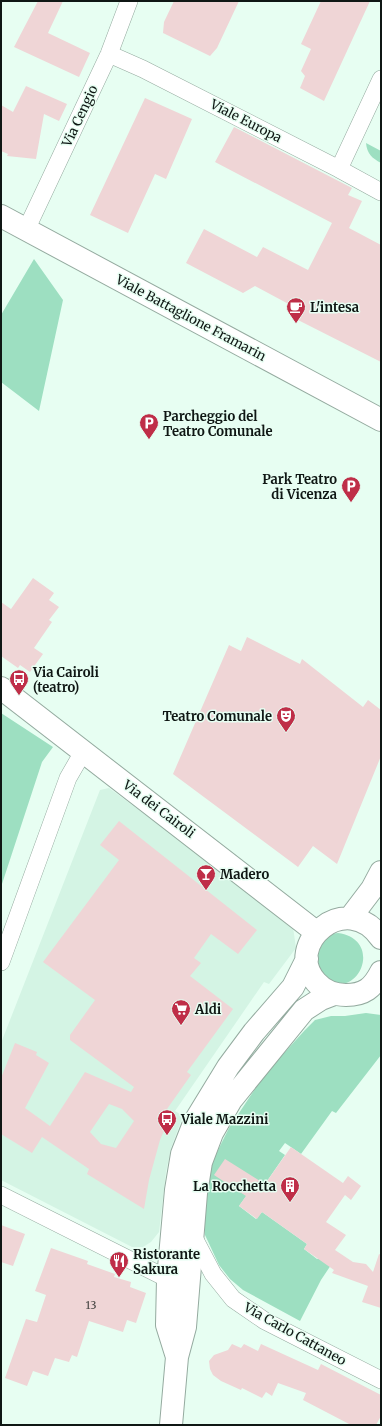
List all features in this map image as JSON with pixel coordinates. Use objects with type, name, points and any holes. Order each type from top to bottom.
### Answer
[{"type":"main road","name":"Viale Battaglione Framarin","points":[[1,216],[27,228],[186,316],[381,420]]},
{"type":"main road","name":"Via dei Cairoli","points":[[1,688],[83,752],[147,799],[316,932]]},
{"type":"main road","points":[[350,918],[372,889],[381,872]]},
{"type":"main road","points":[[334,994],[324,989],[307,970],[309,947],[316,932],[325,924],[335,920],[350,918],[369,925],[381,938]]},
{"type":"main road","points":[[177,1357],[167,1325],[168,1278],[176,1190],[182,1154],[195,1121],[228,1067],[254,1032],[293,987],[307,959]]},
{"type":"main road","points":[[171,1425],[177,1357],[185,1327],[196,1193],[201,1162],[212,1133],[230,1100],[304,1010],[321,999],[334,994],[361,994],[371,988],[380,976]]},
{"type":"street","name":"Via Cengio","points":[[27,228],[109,54],[129,1]]},
{"type":"street","name":"Viale Europa","points":[[109,54],[144,68],[339,168],[381,192]]},
{"type":"street","points":[[339,168],[381,79]]},
{"type":"street","points":[[1,962],[68,778],[83,752]]},
{"type":"street","points":[[1,1195],[168,1278]]},
{"type":"street","name":"Via Carlo Cattaneo","points":[[193,1236],[213,1274],[233,1299],[266,1320],[381,1380]]},
{"type":"shaded area","points":[[109,788],[284,917],[293,927],[296,948],[269,984],[264,982],[175,1111],[183,1116],[171,1148],[166,1172],[159,1232],[151,1242],[143,1247],[132,1247],[1,1180],[1,1043],[100,790]]},
{"type":"green space","points":[[366,143],[381,151],[381,163],[370,155]]},
{"type":"green space","points":[[34,259],[63,300],[39,411],[1,382],[1,315]]},
{"type":"green space","points":[[1,713],[53,747],[42,762],[1,887]]},
{"type":"green space","points":[[338,933],[352,937],[360,945],[363,955],[362,965],[358,974],[351,981],[342,984],[331,982],[319,973],[315,951],[331,934]]},
{"type":"green space","points":[[366,1013],[381,1015],[381,1055],[336,1113],[332,1111],[301,1154],[285,1143],[279,1151],[285,1155],[254,1200],[247,1195],[239,1206],[256,1219],[262,1212],[307,1244],[304,1249],[317,1259],[339,1253],[321,1280],[300,1321],[243,1290],[230,1279],[219,1265],[205,1235],[203,1204],[207,1172],[229,1128],[265,1074],[315,1020],[331,1016]]},
{"type":"building","points":[[38,1],[63,1],[48,33],[90,53],[79,77],[14,47]]},
{"type":"building","points":[[174,1],[239,1],[217,48],[210,56],[163,33],[164,22]]},
{"type":"building","points":[[321,1],[370,1],[324,101],[300,88],[305,76],[301,71],[311,49],[301,44]]},
{"type":"building","points":[[26,86],[67,104],[59,121],[44,114],[36,159],[7,156],[8,154],[1,151],[1,105],[13,112]]},
{"type":"building","points":[[145,98],[192,119],[166,179],[155,174],[128,233],[90,215]]},
{"type":"building","points":[[234,127],[352,188],[348,195],[362,201],[349,228],[381,245],[381,362],[296,319],[296,308],[255,286],[243,293],[186,263],[204,229],[257,257],[263,247],[308,270],[332,223],[215,162]]},
{"type":"building","points":[[33,578],[54,593],[49,600],[59,607],[49,620],[52,622],[34,648],[43,654],[30,672],[20,665],[18,668],[1,656],[1,602],[11,609]]},
{"type":"building","name":"Teatro Comunale","points":[[247,637],[300,664],[302,659],[363,707],[368,700],[381,710],[381,756],[337,864],[313,846],[298,867],[173,774],[229,645],[241,651]]},
{"type":"building","points":[[119,821],[257,930],[238,954],[211,934],[194,958],[201,963],[190,976],[233,1009],[187,1072],[191,1075],[167,1109],[172,1112],[160,1140],[149,1180],[144,1209],[87,1174],[89,1169],[42,1137],[32,1153],[1,1134],[1,1078],[15,1043],[37,1052],[36,1055],[49,1063],[25,1108],[50,1126],[85,1072],[131,1092],[134,1087],[70,1040],[70,1035],[95,1000],[43,962],[119,860],[100,845]],"holes":[[[109,1104],[122,1109],[134,1121],[116,1148],[101,1144],[90,1132]]]},
{"type":"building","name":"La Rocchetta","points":[[291,1147],[343,1183],[348,1176],[361,1186],[351,1200],[345,1195],[326,1222],[346,1235],[335,1250],[353,1262],[366,1264],[373,1272],[379,1254],[381,1255],[381,1308],[362,1302],[368,1286],[332,1273],[334,1270],[304,1249],[307,1244],[262,1212],[257,1219],[239,1206],[246,1196],[214,1175],[225,1159],[265,1184]]},
{"type":"building","points":[[1,1225],[25,1234],[13,1266],[1,1262]]},
{"type":"building","points":[[51,1248],[88,1261],[87,1264],[115,1274],[114,1277],[131,1282],[130,1287],[146,1293],[136,1323],[127,1320],[123,1332],[89,1321],[77,1357],[72,1355],[69,1362],[55,1358],[48,1376],[33,1371],[27,1386],[5,1378],[26,1319],[37,1322],[46,1295],[35,1291]]},
{"type":"building","points":[[232,1344],[241,1348],[244,1344],[258,1351],[261,1344],[318,1370],[321,1364],[381,1395],[381,1416],[376,1425],[351,1425],[303,1400],[306,1393],[278,1383],[272,1396],[266,1392],[262,1398],[242,1388],[241,1390],[221,1381],[213,1375],[210,1369],[209,1361],[214,1355],[228,1350]]},
{"type":"place","name":"L'intesa","points":[[296,324]]},
{"type":"place","name":"Parcheggio del Teatro Comunale","points":[[149,440]]},
{"type":"place","name":"Park Teatro di Vicenza","points":[[351,503]]},
{"type":"place","name":"Via Cairoli (teatro)","points":[[19,696]]},
{"type":"place","name":"Teatro Comunale","points":[[286,733]]},
{"type":"place","name":"Madero","points":[[206,891]]},
{"type":"place","name":"Aldi","points":[[181,1026]]},
{"type":"place","name":"Viale Mazzini","points":[[167,1136]]},
{"type":"place","name":"La Rocchetta","points":[[290,1203]]},
{"type":"place","name":"Ristorante Sakura","points":[[119,1278]]}]
